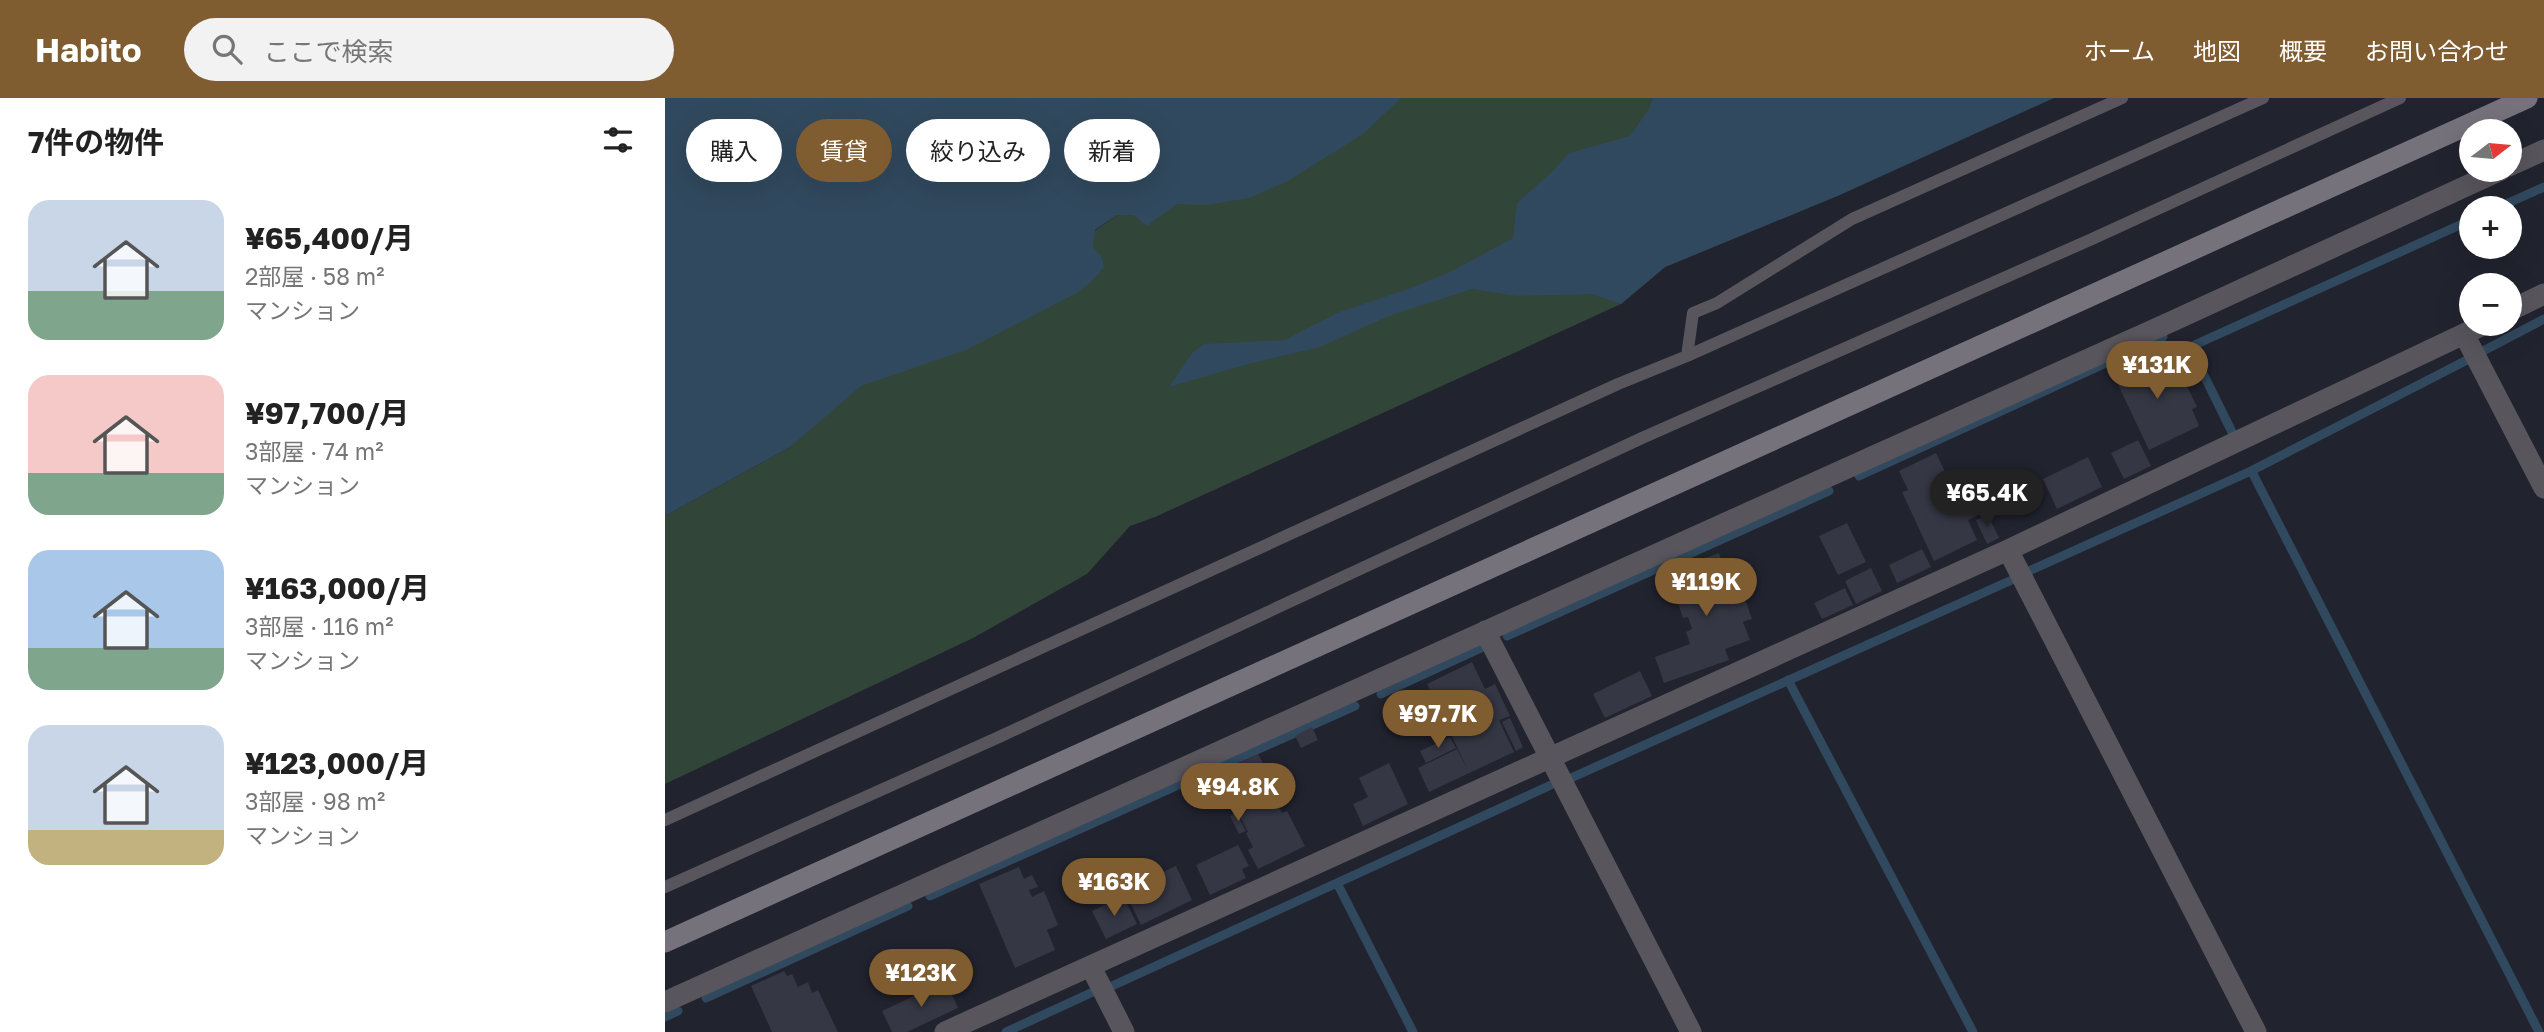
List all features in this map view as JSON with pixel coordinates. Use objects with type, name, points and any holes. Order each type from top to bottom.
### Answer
[{"type":"street","points":[[665,942],[2527,98]]},
{"type":"street","points":[[2522,160],[2544,150]]},
{"type":"street","points":[[665,1002],[2475,182]]},
{"type":"street","points":[[2522,305],[2544,294]]},
{"type":"street","points":[[945,1032],[2008,550],[2460,336]]},
{"type":"street","points":[[2465,336],[2544,488]]},
{"type":"street","points":[[2008,550],[2256,1032]]},
{"type":"street","points":[[1485,631],[1691,1032]]},
{"type":"street","points":[[1091,967],[1125,1032]]},
{"type":"lane","points":[[1687,356],[1693,313],[1717,303],[1852,219],[2122,98]]},
{"type":"lane","points":[[665,820],[1618,384],[1687,356],[2263,98]]},
{"type":"lane","points":[[665,887],[1011,731],[1642,438],[2092,239],[2400,98]]},
{"type":"green space","points":[[1353,98],[1743,98],[1842,194],[1665,267],[1621,304],[1130,526],[1087,574],[973,638],[665,784],[665,516],[790,447],[834,398],[1033,275],[1117,215]]},
{"type":"water","points":[[665,98],[1401,98],[1363,134],[1288,181],[1249,198],[1206,205],[1177,204],[1147,226],[1133,215],[1117,215],[1095,230],[1093,247],[1101,256],[1104,267],[1077,293],[966,350],[861,386],[790,447],[665,516]]},
{"type":"water","points":[[1653,98],[2054,98],[1842,194],[1665,267],[1621,304],[1592,294],[1517,296],[1472,289],[1389,316],[1320,347],[1169,387],[1193,352],[1204,344],[1285,340],[1337,313],[1450,272],[1513,238],[1517,203],[1569,153],[1630,136],[1649,109]]},
{"type":"building","points":[[2152,353],[2163,376],[2179,369],[2197,407],[2192,409],[2199,426],[2149,450],[2112,372]]},
{"type":"building","points":[[2138,440],[2151,466],[2124,479],[2111,453]]},
{"type":"building","points":[[1936,453],[1957,497],[1971,490],[1982,513],[1968,520],[1977,540],[1934,561],[1902,492],[1908,490],[1899,471]]},
{"type":"building","points":[[2088,457],[2102,487],[2057,509],[2043,479]]},
{"type":"building","points":[[1988,515],[1999,538],[1987,544],[1976,520]]},
{"type":"building","points":[[1847,523],[1866,562],[1838,575],[1819,536]]},
{"type":"building","points":[[1922,549],[1931,567],[1897,583],[1889,565]]},
{"type":"building","points":[[1719,553],[1729,582],[1738,579],[1752,619],[1743,622],[1750,640],[1725,649],[1729,660],[1664,683],[1655,657],[1690,644],[1686,632],[1692,629],[1688,617],[1683,618],[1677,600],[1681,598],[1671,570]]},
{"type":"building","points":[[1871,568],[1882,591],[1856,604],[1845,581]]},
{"type":"building","points":[[1845,588],[1853,605],[1822,619],[1814,603]]},
{"type":"building","points":[[1472,662],[1485,689],[1495,684],[1510,716],[1499,720],[1514,752],[1429,792],[1418,768],[1457,749],[1468,770],[1427,684]]},
{"type":"building","points":[[1640,671],[1652,696],[1605,718],[1593,694]]},
{"type":"building","points":[[1510,718],[1523,747],[1516,751],[1502,722]]},
{"type":"building","points":[[1312,727],[1318,740],[1301,748],[1295,736]]},
{"type":"building","points":[[1450,737],[1456,748],[1426,763],[1420,751]]},
{"type":"building","points":[[1258,754],[1272,781],[1267,784],[1282,813],[1287,811],[1305,846],[1258,869],[1248,850],[1253,847],[1246,833],[1248,832],[1218,774]]},
{"type":"building","points":[[1389,763],[1408,804],[1363,826],[1353,804],[1368,797],[1359,778]]},
{"type":"building","points":[[1236,812],[1246,831],[1239,834],[1230,816]]},
{"type":"building","points":[[1238,845],[1249,866],[1242,869],[1246,878],[1210,895],[1196,865]]},
{"type":"building","points":[[1176,866],[1192,900],[1141,925],[1124,890]]},
{"type":"building","points":[[1019,867],[1024,879],[1032,875],[1038,887],[1029,890],[1032,897],[1044,891],[1058,925],[1047,930],[1055,950],[1015,968],[979,884]]},
{"type":"building","points":[[1123,896],[1137,924],[1106,939],[1092,911]]},
{"type":"building","points":[[784,971],[787,976],[792,974],[798,987],[808,982],[812,993],[818,990],[838,1032],[772,1032],[751,986]]},
{"type":"building","points":[[946,981],[958,1008],[907,1032],[892,1032],[882,1011]]},
{"type":"waterway","points":[[2522,197],[2544,187]]},
{"type":"waterway","points":[[2232,432],[2190,347],[2459,225]]},
{"type":"waterway","points":[[2485,350],[2544,319]]},
{"type":"waterway","points":[[1859,476],[2163,337]]},
{"type":"waterway","points":[[2029,571],[2251,471],[2469,359]]},
{"type":"waterway","points":[[2253,474],[2539,1032]]},
{"type":"waterway","points":[[1507,636],[1829,491]]},
{"type":"waterway","points":[[1571,778],[2014,579]]},
{"type":"waterway","points":[[1381,694],[1481,648]]},
{"type":"waterway","points":[[1788,680],[1973,1032]]},
{"type":"waterway","points":[[930,896],[1355,706]]},
{"type":"waterway","points":[[1112,986],[1551,785]]},
{"type":"waterway","points":[[1337,883],[1413,1032]]},
{"type":"waterway","points":[[706,998],[908,906]]},
{"type":"waterway","points":[[1006,1032],[1095,991]]},
{"type":"waterway","points":[[665,1017],[678,1011]]}]
